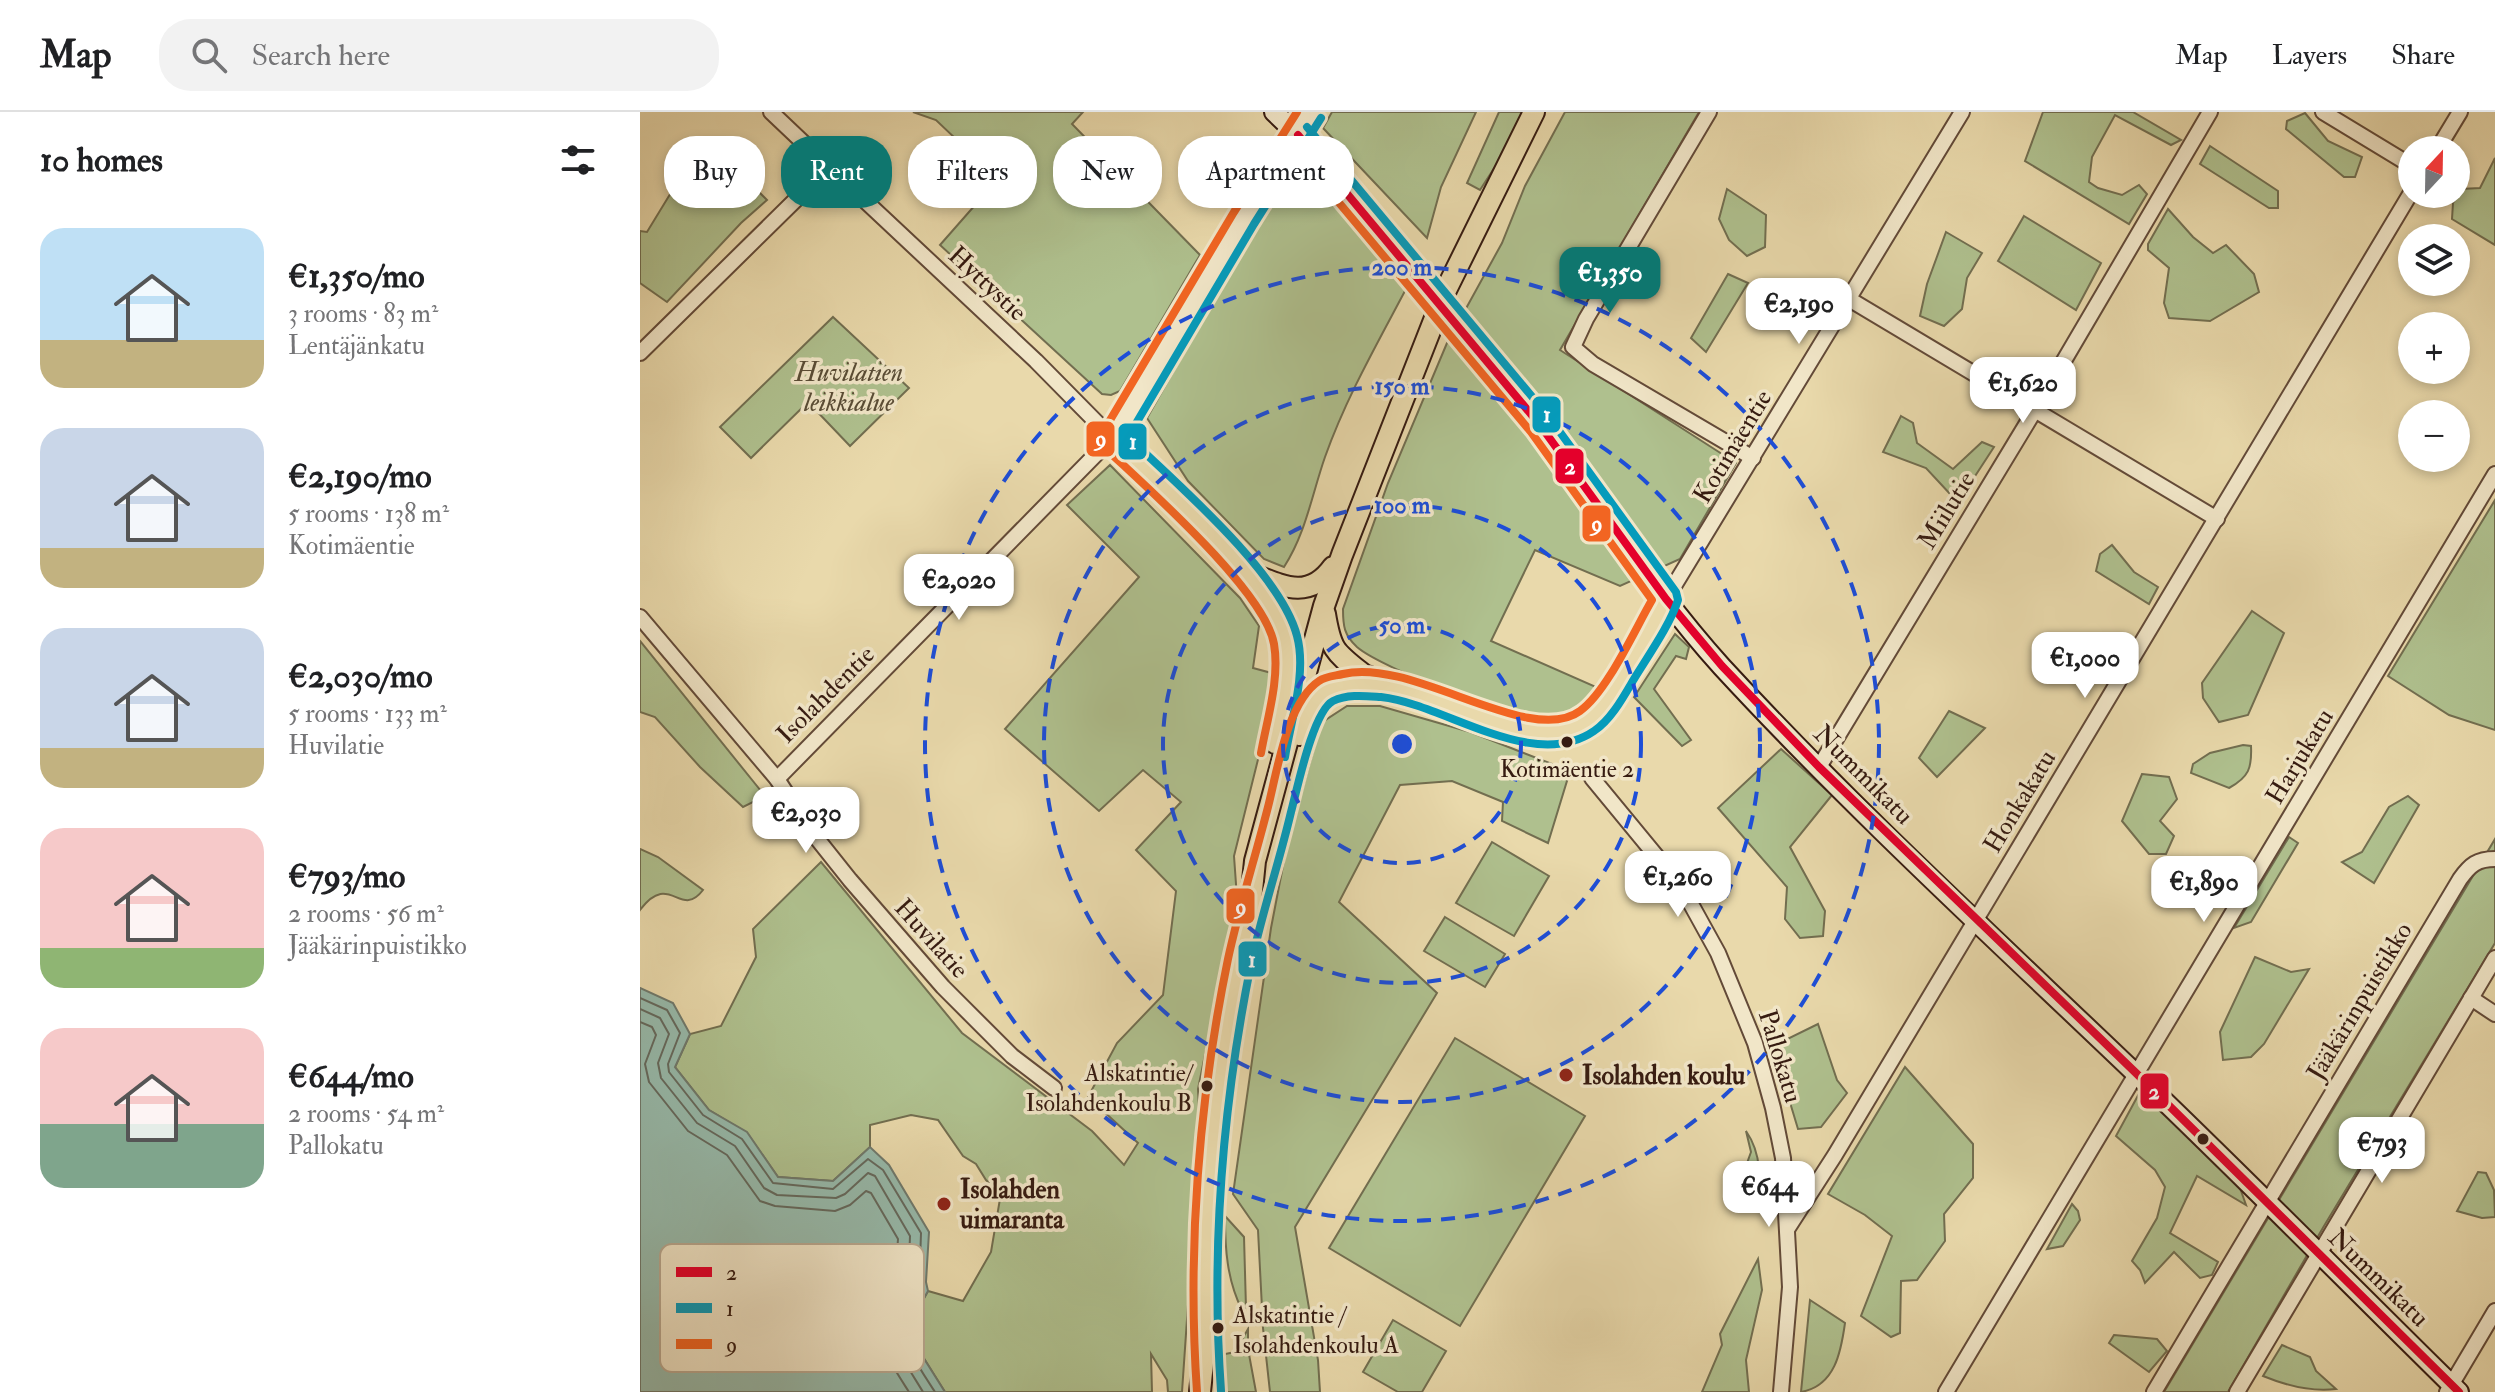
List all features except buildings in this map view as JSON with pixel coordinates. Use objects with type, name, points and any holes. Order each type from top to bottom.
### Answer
[{"type":"main road","points":[[1255,861],[1324,606],[1342,555],[1446,290],[1534,112]]},
{"type":"main road","points":[[1112,438],[1245,571],[1281,620],[1286,640],[1286,675],[1255,861],[1249,920]]},
{"type":"main road","points":[[1245,571],[1292,589],[1311,587],[1322,581],[1342,555]]},
{"type":"main road","points":[[1324,606],[1329,643],[1364,675],[1511,726],[1542,733],[1566,734],[1586,723],[1606,700],[1666,599]]},
{"type":"main road","points":[[1200,1392],[1215,1120],[1226,1027],[1249,920],[1296,747],[1315,703],[1325,691],[1346,684],[1399,687]]},
{"type":"main road","points":[[1205,1343],[1209,1392]]},
{"type":"street","name":"Hyttystie","points":[[771,112],[796,136]]},
{"type":"street","name":"Nummikatu","points":[[1274,112],[1298,135],[1540,425],[1666,599],[1722,666],[1819,767],[2136,1073],[2452,1390]]},
{"type":"street","name":"Isolahdentie","points":[[777,779],[1112,438],[1311,112]]},
{"type":"street","points":[[1709,112],[1586,319],[1573,347],[1593,364],[1753,458]]},
{"type":"street","name":"Kotimäentie","points":[[1666,599],[1962,112]]},
{"type":"street","name":"Miilutie","points":[[1819,767],[2035,410],[2210,112]]},
{"type":"street","points":[[2323,112],[2398,158]]},
{"type":"street","points":[[2445,136],[2460,112]]},
{"type":"street","points":[[640,353],[787,208]]},
{"type":"street","name":"Hyttystie","points":[[873,208],[1036,361],[1112,438]]},
{"type":"street","name":"Honkakatu","points":[[1788,1228],[1835,1155],[2402,208]]},
{"type":"street","points":[[1849,299],[2217,519]]},
{"type":"street","name":"Harjukatu","points":[[1946,1392],[2495,474]]},
{"type":"street","name":"Huvilatie","points":[[640,617],[777,779],[811,831],[850,880],[943,987],[1012,1056],[1054,1088]]},
{"type":"street","name":"Pallokatu","points":[[1592,778],[1681,886],[1718,953],[1752,1034],[1773,1108],[1783,1158],[1790,1287],[1781,1392]]},
{"type":"street","name":"Jääkärinpuistikko","points":[[2154,1392],[2460,879],[2469,866],[2482,859],[2495,859]]},
{"type":"street","points":[[2237,1392],[2495,958]]},
{"type":"street","points":[[2471,998],[2495,1014]]},
{"type":"street","points":[[2452,1390],[2495,1311]]},
{"type":"green space","points":[[913,112],[1083,112],[1072,124],[1084,136],[1053,136],[1053,208],[1154,208],[1200,255],[1120,391],[1111,395],[1102,394],[940,245],[973,208],[1037,208],[1037,136],[953,136],[936,120]]},
{"type":"green space","points":[[1332,112],[1476,112],[1441,187],[1427,238],[1354,161],[1354,136],[1331,136],[1323,128]]},
{"type":"green space","points":[[1499,112],[1524,112],[1480,190],[1467,183]]},
{"type":"green space","points":[[1565,112],[1699,112],[1560,350],[1736,463],[1680,559],[1620,586],[1535,550],[1491,641],[1596,687],[1590,707],[1563,721],[1520,715],[1490,706],[1395,669],[1357,647],[1349,638],[1343,609],[1388,483],[1447,343],[1502,243],[1525,186]]},
{"type":"green space","points":[[2043,112],[2133,112],[2181,140],[2171,145],[2115,115],[2092,157],[2089,182],[2122,195],[2139,185],[2147,194],[2129,224],[2025,161]]},
{"type":"green space","points":[[2305,113],[2328,141],[2362,157],[2355,177],[2344,177],[2286,129],[2287,121]]},
{"type":"green space","points":[[2210,146],[2278,191],[2278,208],[2269,208],[2200,164]]},
{"type":"green space","points":[[2495,158],[2495,245],[2470,230],[2470,224],[2460,224],[2452,219],[2453,208],[2470,208],[2470,189],[2480,188]]},
{"type":"green space","points":[[1727,189],[1766,215],[1765,247],[1747,256],[1729,240],[1719,219]]},
{"type":"green space","points":[[664,204],[664,208],[758,208],[667,302],[640,283],[640,231],[647,232]]},
{"type":"green space","points":[[1266,208],[1339,208],[1406,289],[1342,414],[1303,527],[1284,567],[1264,559],[1188,481],[1147,418]]},
{"type":"green space","points":[[2168,209],[2193,237],[2213,253],[2226,245],[2254,274],[2259,292],[2210,321],[2169,318],[2164,303],[2169,268],[2148,250],[2148,244]]},
{"type":"green space","points":[[2024,216],[2101,263],[2076,310],[1998,261]]},
{"type":"green space","points":[[1946,232],[1982,253],[1967,278],[1962,309],[1944,326],[1920,316],[1927,284]]},
{"type":"green space","points":[[1728,274],[1748,283],[1706,352],[1691,338]]},
{"type":"green space","name":"Huvilatien leikkialue","points":[[833,317],[909,388],[850,446],[808,402],[751,458],[720,427]]},
{"type":"green space","points":[[1901,416],[1913,423],[1917,443],[1953,469],[1982,442],[1994,447],[1951,513],[1951,495],[1926,468],[1883,452]]},
{"type":"green space","points":[[1110,465],[1240,598],[1259,626],[1253,668],[1279,675],[1234,856],[1237,898],[1198,1089],[1200,1130],[1182,1392],[1168,1392],[1167,1380],[1151,1354],[1152,1392],[945,1392],[924,1359],[924,1298],[928,1291],[963,1301],[991,1252],[1001,1193],[986,1180],[976,1164],[963,1156],[938,1120],[911,1115],[870,1125],[870,1147],[833,1181],[778,1177],[747,1133],[709,1110],[675,1067],[690,1034],[721,1026],[756,957],[753,929],[821,862],[962,1033],[1092,1131],[1124,1165],[1138,1143],[1088,1097],[1117,1043],[1163,995],[1176,891],[1136,850],[1181,802],[1143,770],[1099,811],[1005,729],[1139,577],[1067,505]]},
{"type":"green space","points":[[2495,500],[2495,730],[2449,715],[2388,676]]},
{"type":"green space","points":[[2112,545],[2134,572],[2158,587],[2149,604],[2096,571],[2100,554]]},
{"type":"green space","points":[[2252,611],[2284,633],[2248,715],[2219,722],[2203,698],[2202,683]]},
{"type":"green space","points":[[1675,634],[1689,647],[1686,659],[1676,656],[1654,689],[1691,740],[1682,746],[1634,697]]},
{"type":"green space","points":[[640,641],[765,796],[743,807],[700,767],[655,717],[640,712]]},
{"type":"green space","points":[[1347,706],[1380,706],[1470,732],[1570,771],[1548,843],[1502,821],[1503,802],[1452,781],[1400,785],[1339,902],[1437,993],[1295,1227],[1318,1360],[1320,1392],[1270,1392],[1258,1230],[1233,1194],[1271,928],[1288,840],[1321,723]]},
{"type":"green space","points":[[1949,711],[1985,728],[1937,777],[1919,758]]},
{"type":"green space","points":[[2251,746],[2250,766],[2245,776],[2229,788],[2191,773],[2193,764],[2210,753]]},
{"type":"green space","points":[[1781,749],[1832,795],[1790,847],[1825,911],[1823,936],[1800,938],[1785,919],[1787,887],[1718,808]]},
{"type":"green space","points":[[2142,774],[2169,777],[2177,799],[2160,821],[2174,836],[2166,854],[2149,854],[2122,821]]},
{"type":"green space","points":[[2408,796],[2419,805],[2374,883],[2342,862],[2362,852],[2389,807]]},
{"type":"green space","points":[[2289,837],[2298,843],[2251,922],[2234,928]]},
{"type":"green space","points":[[2495,839],[2495,943],[2228,1392],[2164,1392]]},
{"type":"green space","points":[[1492,842],[1549,876],[1514,936],[1456,903]]},
{"type":"green space","points":[[640,849],[658,857],[703,890],[688,900],[659,894],[640,910]]},
{"type":"green space","points":[[1445,917],[1505,954],[1485,987],[1424,951]]},
{"type":"green space","points":[[2255,957],[2291,972],[2309,969],[2264,1044],[2251,1057],[2223,1060],[2220,1032]]},
{"type":"green space","points":[[1818,1024],[1837,1080],[1847,1093],[1821,1127],[1798,1129],[1773,1046]]},
{"type":"green space","points":[[1455,1038],[1585,1116],[1460,1326],[1329,1248]]},
{"type":"green space","points":[[1905,1067],[1973,1144],[1973,1178],[1944,1214],[1945,1241],[1917,1280],[1901,1281],[1900,1333],[1891,1337],[1861,1316],[1892,1236],[1865,1215],[1828,1194]]},
{"type":"green space","points":[[2141,1090],[2240,1188],[2246,1205],[2197,1176],[2170,1233],[2218,1262],[2212,1275],[2200,1278],[2174,1252],[2145,1283],[2132,1261],[2157,1218],[2165,1187],[2155,1170],[2116,1136]]},
{"type":"green space","points":[[1746,1131],[1755,1149],[1759,1168],[1756,1208],[1733,1202],[1751,1152]]},
{"type":"green space","points":[[2478,1172],[2486,1173],[2494,1190],[2495,1217],[2482,1218],[2457,1211]]},
{"type":"green space","points":[[2072,1204],[2080,1220],[2063,1246],[2047,1249]]},
{"type":"green space","points":[[1225,1216],[1244,1237],[1246,1308],[1242,1310],[1228,1264]]},
{"type":"green space","points":[[1758,1259],[1762,1290],[1746,1360],[1749,1392],[1702,1392],[1722,1345],[1720,1334]]},
{"type":"green space","points":[[1810,1300],[1845,1323],[1838,1356],[1829,1375],[1822,1383],[1801,1392]]},
{"type":"green space","points":[[1393,1320],[1446,1351],[1422,1392],[1398,1392],[1363,1372]]},
{"type":"green space","points":[[1248,1329],[1248,1349],[1256,1392],[1224,1392],[1225,1354],[1235,1352]]},
{"type":"green space","points":[[2114,1335],[2157,1339],[2167,1351],[2149,1372],[2109,1343]]},
{"type":"green space","points":[[2282,1345],[2310,1357],[2316,1371],[2336,1389],[2299,1387],[2263,1376]]},
{"type":"water","points":[[640,988],[673,1003],[690,1034],[675,1067],[709,1110],[747,1132],[778,1177],[833,1181],[870,1147],[889,1165],[929,1232],[928,1291],[924,1298],[924,1244],[660,1244],[660,1372],[924,1372],[924,1359],[945,1392],[640,1392]]},
{"type":"transit line","name":"9","points":[[1261,753],[1275,671],[1274,644],[1266,622],[1249,596],[1201,540],[1104,447],[1100,437],[1297,112]]},
{"type":"transit line","name":"1","points":[[1285,757],[1300,665],[1297,636],[1287,611],[1249,557],[1128,437],[1254,224],[1321,118]]},
{"type":"transit line","name":"1","points":[[1221,1391],[1219,1231],[1233,1070],[1255,945],[1302,770],[1319,719],[1333,701],[1357,696],[1381,697],[1406,702],[1517,741],[1544,744],[1570,742],[1594,731],[1611,714],[1670,620],[1678,600],[1676,592],[1549,417],[1307,127]]},
{"type":"transit line","name":"2","points":[[1298,135],[1540,425],[1666,599],[1722,666],[1819,767],[2136,1073],[2459,1392]]},
{"type":"transit line","name":"9","points":[[1197,1392],[1194,1284],[1198,1174],[1218,1012],[1232,940],[1280,757],[1299,705],[1308,691],[1322,679],[1371,672],[1402,678],[1501,711],[1532,718],[1558,719],[1580,711],[1600,690],[1652,600],[1531,432],[1343,208]]},
{"type":"place","name":"Kotimäentie 2","points":[[1567,742]]},
{"type":"place","name":"Isolahden koulu","points":[[1566,1075]]},
{"type":"place","name":"Alskatintie/ Isolahdenkoulu B","points":[[1207,1086]]},
{"type":"place","name":"Isolahden uimaranta","points":[[944,1204]]},
{"type":"place","name":"Alskatintie / Isolahdenkoulu A","points":[[1218,1328]]}]
